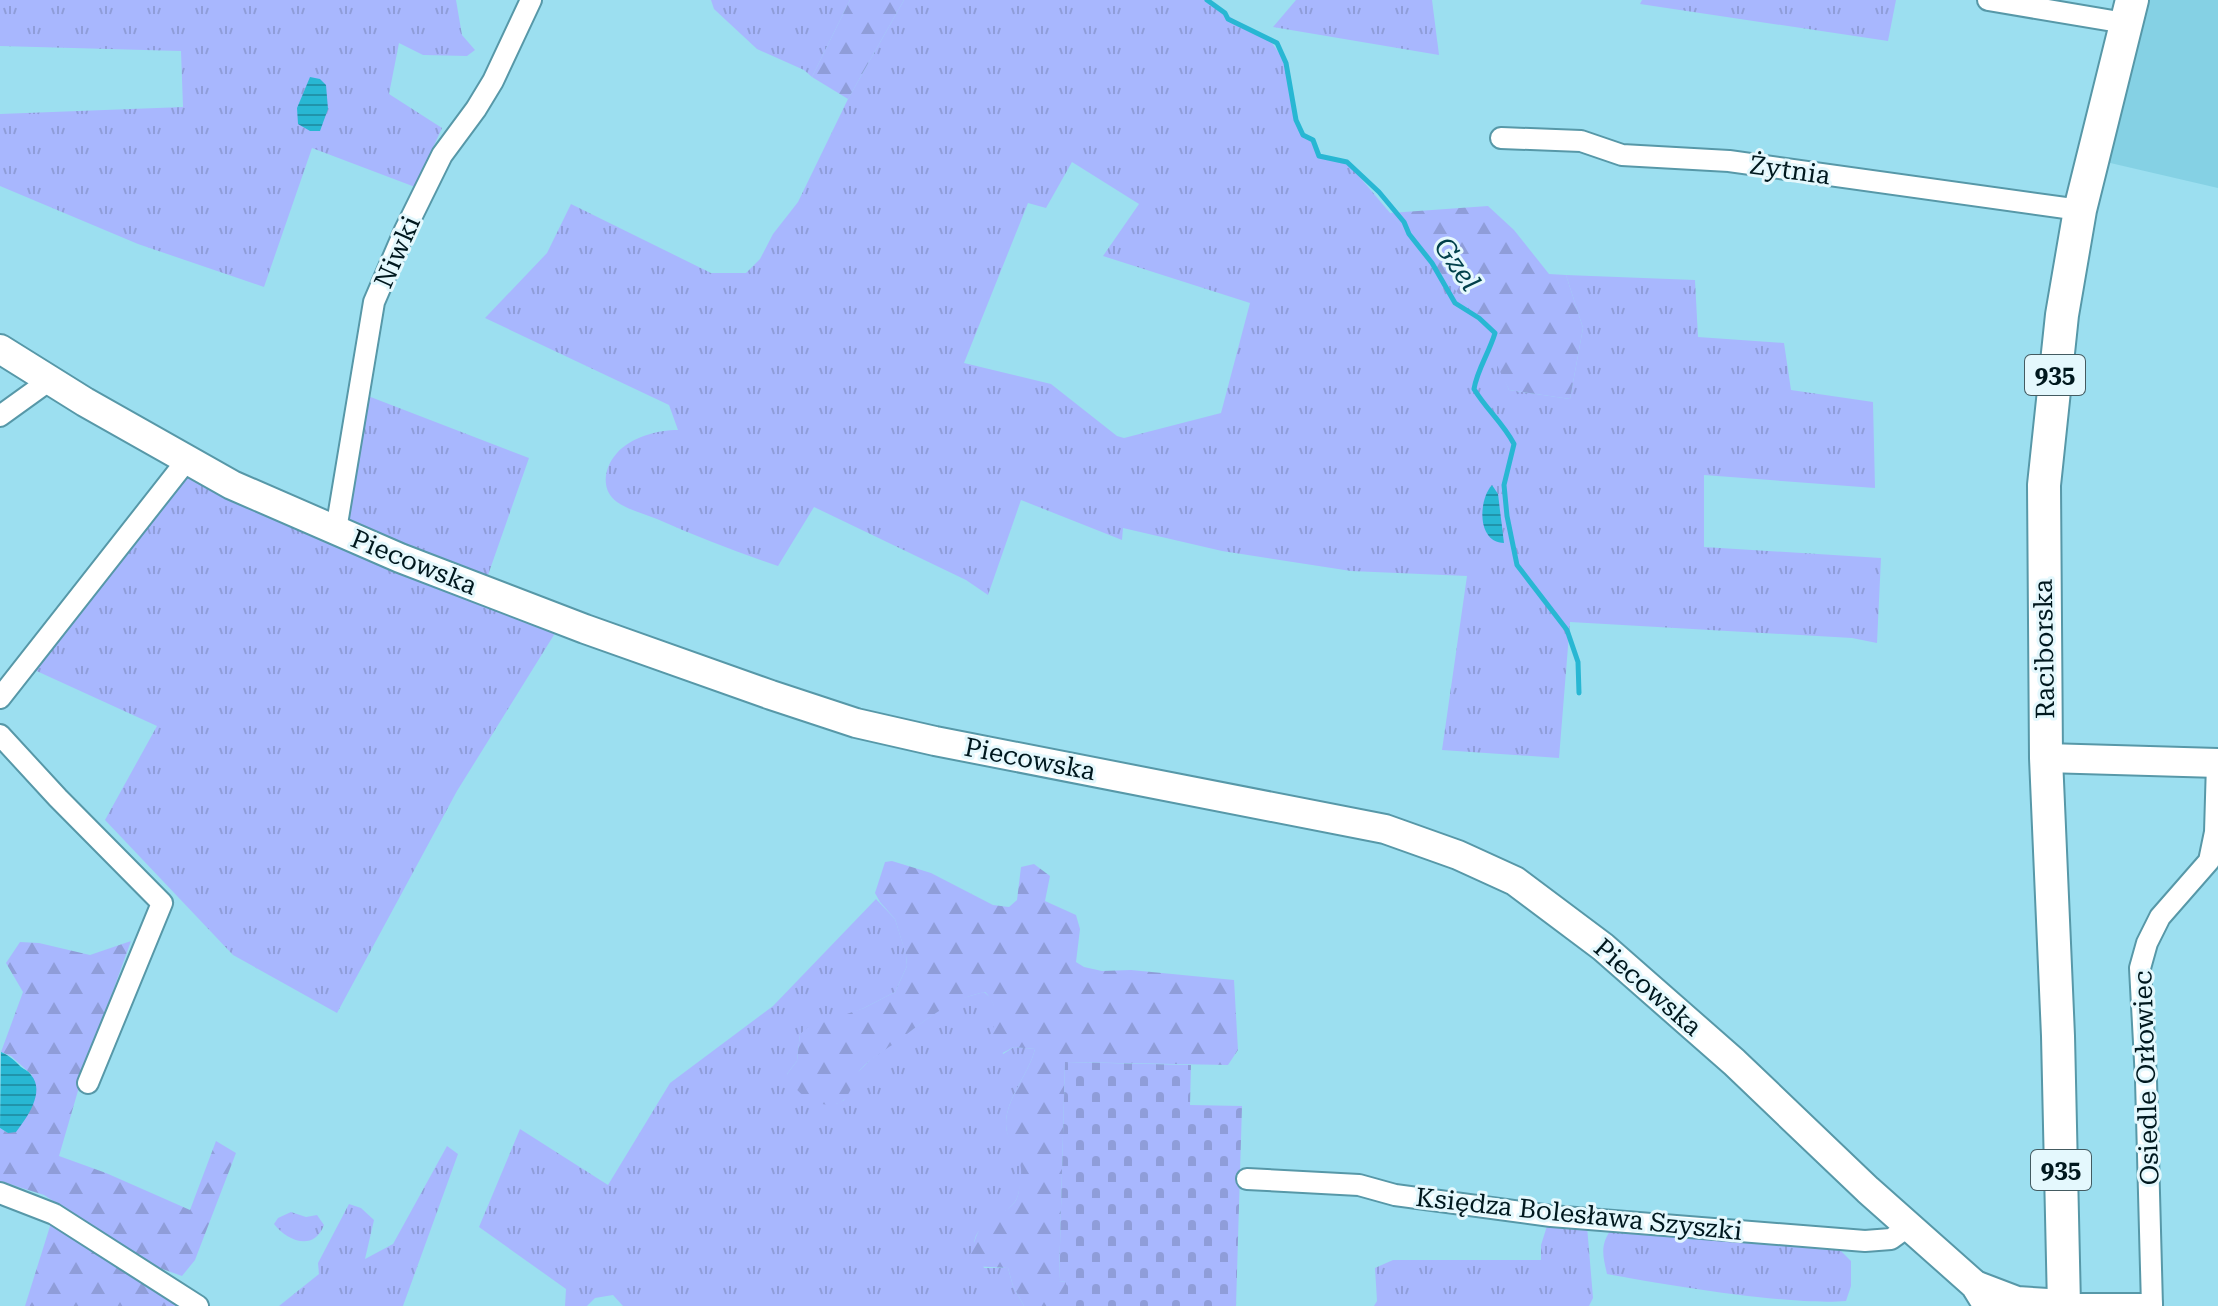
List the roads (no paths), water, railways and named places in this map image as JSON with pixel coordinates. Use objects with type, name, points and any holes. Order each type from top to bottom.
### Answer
[{"type":"main road","name":"Raciborska","points":[[2064,1305],[2058,1036],[2046,758],[2044,485],[2062,315],[2080,210],[2128,12]]},
{"type":"street","name":"Niwki","points":[[336,530],[374,302],[442,155],[493,81],[531,0]]},
{"type":"street","points":[[1988,0],[2128,12]]},
{"type":"street","name":"Żytnia","points":[[1501,138],[1581,141],[1622,155],[1729,161],[2080,210]]},
{"type":"street","name":"Piecowska","points":[[0,349],[232,485],[400,558],[585,629],[856,723],[1385,829],[1515,881],[1603,947],[1734,1062],[1981,1296],[2064,1305]]},
{"type":"street","points":[[0,416],[50,380]]},
{"type":"street","points":[[0,698],[187,460]]},
{"type":"street","points":[[0,735],[162,903],[88,1083]]},
{"type":"street","points":[[2046,758],[2217,763]]},
{"type":"street","name":"Osiedle Orłowiec","points":[[2064,1305],[2152,1305],[2140,968],[2147,943],[2160,917],[2209,861],[2215,832],[2217,763]]},
{"type":"street","points":[[2200,871],[2218,882]]},
{"type":"street","name":"Księdza Bolesława Szyszki","points":[[1247,1179],[1359,1185],[1395,1195],[1551,1216],[1865,1241],[1891,1239],[1909,1226]]},
{"type":"street","points":[[0,1193],[54,1214],[198,1306]]},
{"type":"waterway","name":"Gzel","points":[[1207,0],[1225,13],[1228,19],[1277,43],[1286,63],[1296,120],[1303,135],[1313,140],[1319,156],[1347,162],[1379,192],[1404,222],[1455,303],[1495,333],[1474,389],[1514,444],[1504,485],[1517,565],[1567,630],[1578,662],[1579,693]]}]
